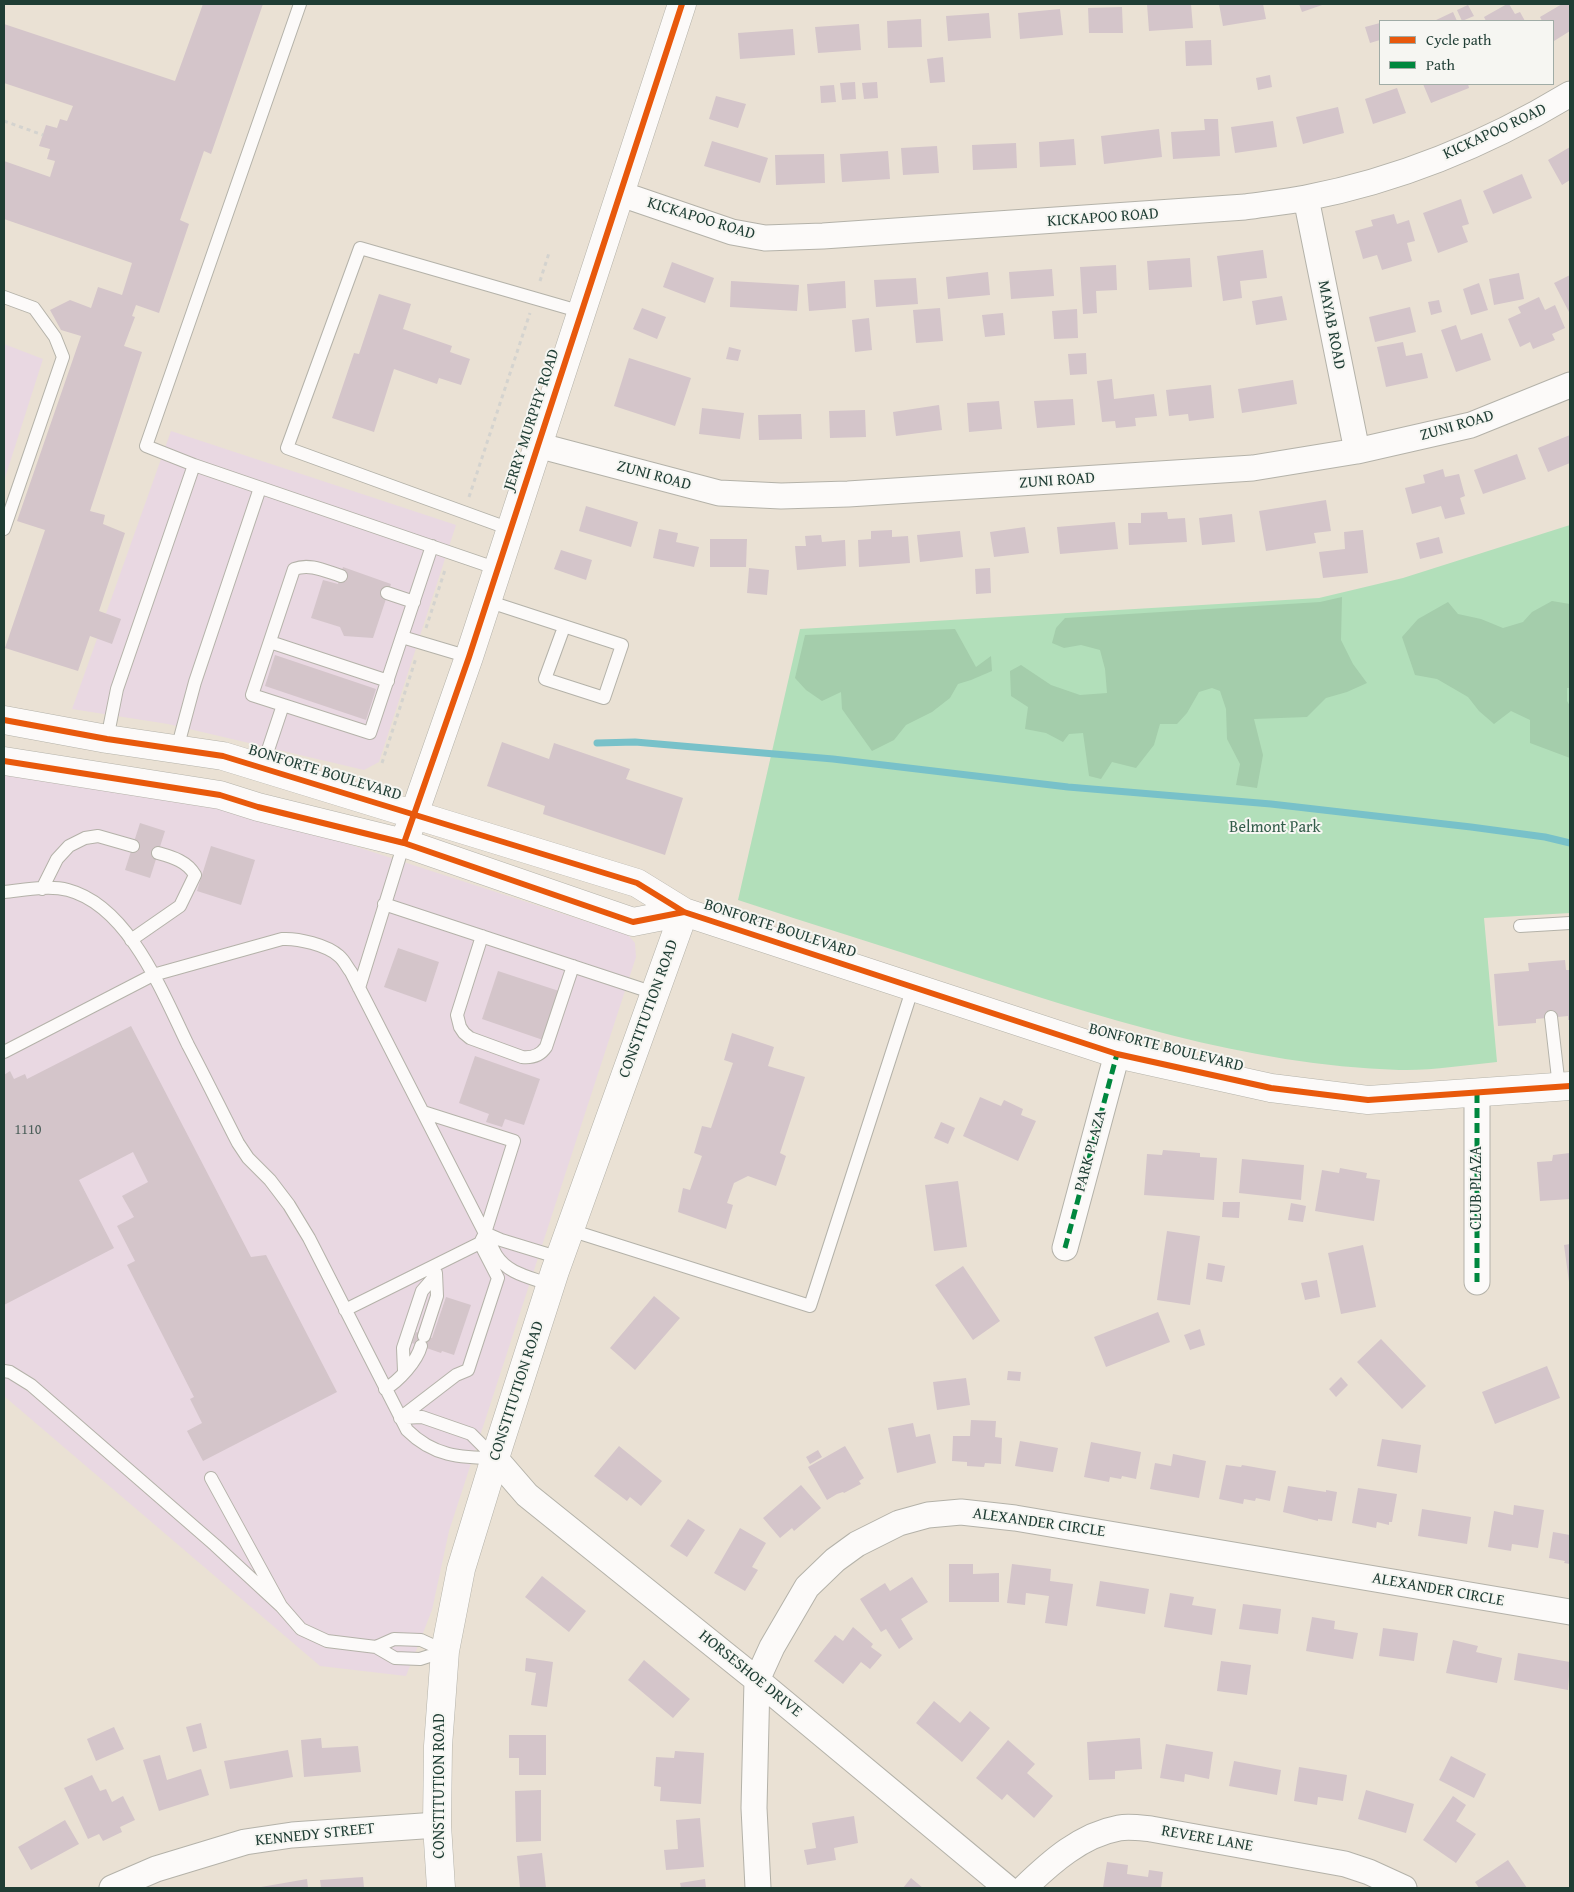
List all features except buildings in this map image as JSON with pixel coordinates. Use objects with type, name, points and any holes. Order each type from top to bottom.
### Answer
[{"type":"main road","name":"JERRY MURPHY ROAD","points":[[404,843],[469,657],[682,4]]},
{"type":"main road","name":"BONFORTE BOULEVARD","points":[[4,720],[223,756],[637,883],[684,912],[1117,1054],[1271,1088],[1368,1100],[1565,1086]]},
{"type":"main road","name":"BONFORTE BOULEVARD","points":[[4,761],[220,795],[258,807],[404,843],[634,922],[684,912]]},
{"type":"main road","name":"CONSTITUTION ROAD","points":[[441,1888],[437,1825],[438,1746],[445,1651],[461,1569],[560,1258],[684,912]]},
{"type":"street","name":"KICKAPOO ROAD","points":[[620,194],[732,232],[765,238],[823,236],[1246,207],[1306,198],[1366,183],[1430,163],[1489,138],[1570,94]]},
{"type":"street","name":"MAYAB ROAD","points":[[1306,198],[1357,451]]},
{"type":"street","name":"ZUNI ROAD","points":[[537,445],[719,493],[781,496],[848,494],[1244,468],[1357,451],[1471,425],[1570,385]]},
{"type":"street","name":"PARK PLAZA","points":[[1065,1248],[1117,1054]]},
{"type":"street","name":"CLUB PLAZA","points":[[1477,1093],[1477,1282]]},
{"type":"street","name":"HORSESHOE DRIVE","points":[[495,1458],[527,1495],[757,1680],[1007,1888]]},
{"type":"street","name":"ALEXANDER CIRCLE","points":[[758,1888],[754,1808],[757,1680],[772,1646],[807,1587],[835,1560],[864,1540],[899,1523],[928,1515],[961,1512],[1015,1518],[1570,1612]]},
{"type":"street","name":"KENNEDY STREET","points":[[112,1888],[156,1869],[245,1842],[292,1835],[437,1825]]},
{"type":"street","name":"REVERE LANE","points":[[1024,1888],[1052,1862],[1075,1846],[1099,1833],[1121,1827],[1151,1829],[1345,1864],[1369,1872],[1404,1888]]},
{"type":"lane","points":[[300,4],[146,446],[260,488],[498,568]]},
{"type":"lane","points":[[510,529],[287,448],[360,248],[582,312]]},
{"type":"lane","points":[[4,297],[34,308],[55,337],[62,357],[4,529]]},
{"type":"lane","points":[[107,738],[117,690],[194,465]]},
{"type":"lane","points":[[177,749],[195,682],[260,488]]},
{"type":"lane","points":[[340,576],[313,567],[303,566],[294,569],[252,694],[370,733],[432,546]]},
{"type":"lane","points":[[387,593],[414,602]]},
{"type":"lane","points":[[487,601],[564,626],[622,645],[604,698],[545,679],[564,626]]},
{"type":"lane","points":[[402,637],[469,657]]},
{"type":"lane","points":[[270,642],[388,681]]},
{"type":"lane","points":[[262,768],[283,705]]},
{"type":"lane","points":[[42,889],[57,859],[69,846],[86,838],[98,836],[133,846]]},
{"type":"lane","points":[[359,988],[404,843]]},
{"type":"lane","points":[[131,940],[180,906],[195,875],[191,867],[175,858],[158,854]]},
{"type":"lane","points":[[4,892],[51,888],[68,890],[90,900],[108,914],[131,940],[153,975],[238,1143],[248,1158],[270,1180],[289,1205],[309,1238],[407,1430],[417,1440],[435,1449],[462,1458],[495,1458]]},
{"type":"lane","points":[[384,904],[654,993]]},
{"type":"lane","points":[[1520,926],[1570,923]]},
{"type":"lane","points":[[482,936],[460,1003],[458,1020],[464,1033],[470,1038],[522,1057],[536,1056],[546,1046],[573,966]]},
{"type":"lane","points":[[4,1052],[153,975],[282,938],[295,938],[329,949],[340,956],[359,988],[423,1112],[482,1238],[498,1278],[468,1370],[456,1375],[400,1418]]},
{"type":"lane","points":[[570,1230],[810,1306],[913,987]]},
{"type":"lane","points":[[1551,1017],[1565,1086]]},
{"type":"lane","points":[[423,1112],[514,1141],[482,1238]]},
{"type":"lane","points":[[345,1310],[439,1264],[482,1238],[501,1240],[560,1258]]},
{"type":"lane","points":[[482,1238],[502,1264],[511,1271],[551,1285]]},
{"type":"lane","points":[[404,1371],[403,1348],[422,1291],[435,1276],[439,1264]]},
{"type":"lane","points":[[385,1389],[401,1377],[418,1356],[437,1296],[435,1276]]},
{"type":"lane","points":[[4,1371],[10,1372],[31,1385],[216,1545],[282,1606],[302,1629],[327,1641],[376,1647],[395,1658],[420,1659],[445,1651]]},
{"type":"lane","points":[[400,1418],[422,1417],[471,1434],[495,1458]]},
{"type":"lane","points":[[211,1478],[282,1606]]},
{"type":"lane","points":[[376,1647],[394,1639],[421,1640],[445,1651]]},
{"type":"path","points":[[4,122],[43,134]]},
{"type":"shaded area","points":[[4,344],[43,359],[4,481]]},
{"type":"shaded area","points":[[171,431],[456,525],[379,762],[364,770],[168,724],[72,709]]},
{"type":"shaded area","points":[[4,774],[185,801],[296,827],[625,934],[635,943],[636,957],[449,1531],[432,1610],[406,1676],[320,1666],[4,1396]]},
{"type":"green space","name":"Belmont Park","points":[[1570,525],[1570,913],[1484,918],[1497,1062],[1435,1069],[1399,1070],[1285,1059],[1229,1049],[1174,1036],[1064,1005],[738,900],[800,629],[1319,598],[1403,578]]},
{"type":"green space","points":[[1342,597],[1341,640],[1353,664],[1367,683],[1347,692],[1326,698],[1307,717],[1254,719],[1263,755],[1257,788],[1236,785],[1240,764],[1227,739],[1226,709],[1220,691],[1212,688],[1199,692],[1187,713],[1177,724],[1160,724],[1154,745],[1136,768],[1112,762],[1101,779],[1089,776],[1083,733],[1069,734],[1063,742],[1046,733],[1025,729],[1028,707],[1011,696],[1010,671],[1021,665],[1051,685],[1080,695],[1107,693],[1105,669],[1100,650],[1081,645],[1064,648],[1052,643],[1056,628],[1065,618],[1320,602]]},
{"type":"green space","points":[[1552,601],[1570,604],[1570,688],[1567,688],[1567,701],[1570,706],[1570,758],[1530,743],[1530,720],[1511,711],[1494,724],[1479,711],[1468,697],[1437,679],[1415,675],[1402,637],[1418,619],[1448,602],[1458,614],[1481,619],[1503,628],[1523,622],[1532,612]]},
{"type":"green space","points":[[955,629],[976,667],[991,656],[992,671],[958,684],[950,698],[932,712],[906,725],[894,740],[872,751],[842,709],[841,692],[822,701],[806,690],[795,678],[805,635]]},
{"type":"waterway","points":[[597,743],[635,742],[833,759],[1068,787],[1271,804],[1471,827],[1545,837],[1570,843]]},
{"type":"marked path","points":[[1065,1248],[1117,1054]]},
{"type":"marked path","points":[[1477,1093],[1477,1282]]},
{"type":"cycle path","points":[[404,843],[469,657],[682,4]]},
{"type":"cycle path","points":[[4,720],[107,739],[223,756],[637,883],[684,912],[1117,1054],[1271,1088],[1368,1100],[1570,1086]]},
{"type":"cycle path","points":[[4,761],[220,795],[258,807],[404,843],[633,922],[684,912]]}]
